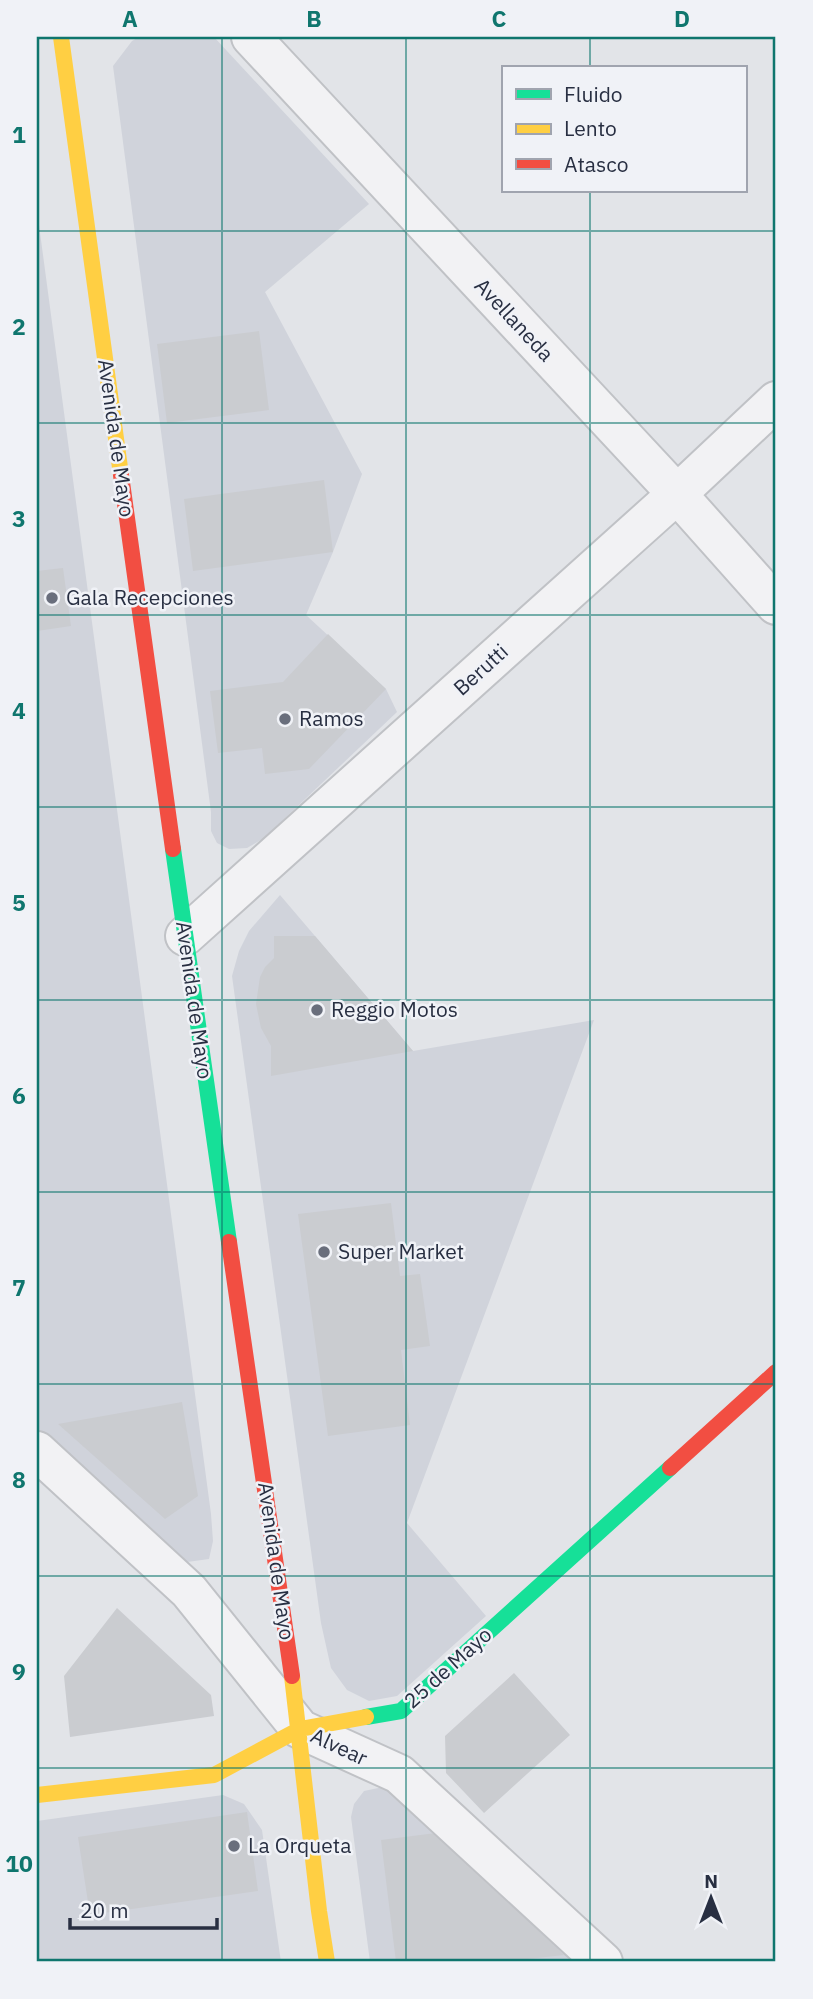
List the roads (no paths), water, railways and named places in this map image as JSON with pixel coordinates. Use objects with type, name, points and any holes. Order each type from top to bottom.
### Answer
[{"type":"main road","name":"Avenida de Mayo","points":[[61,37],[185,936],[300,1729],[327,1962]]},
{"type":"main road","name":"25 de Mayo","points":[[37,1795],[214,1775],[300,1729],[401,1711],[776,1372]]},
{"type":"street","name":"Avellaneda","points":[[251,37],[677,494],[776,605]]},
{"type":"street","name":"Berutti","points":[[185,936],[677,494],[776,401]]},
{"type":"street","name":"Alvear","points":[[37,1451],[189,1591],[300,1729],[399,1774],[603,1962]]},
{"type":"place","name":"Gala Recepciones","points":[[52,598]]},
{"type":"place","name":"Ramos","points":[[285,719]]},
{"type":"place","name":"Reggio Motos","points":[[317,1010]]},
{"type":"place","name":"Super Market","points":[[324,1252]]},
{"type":"place","name":"La Orqueta","points":[[234,1846]]}]
